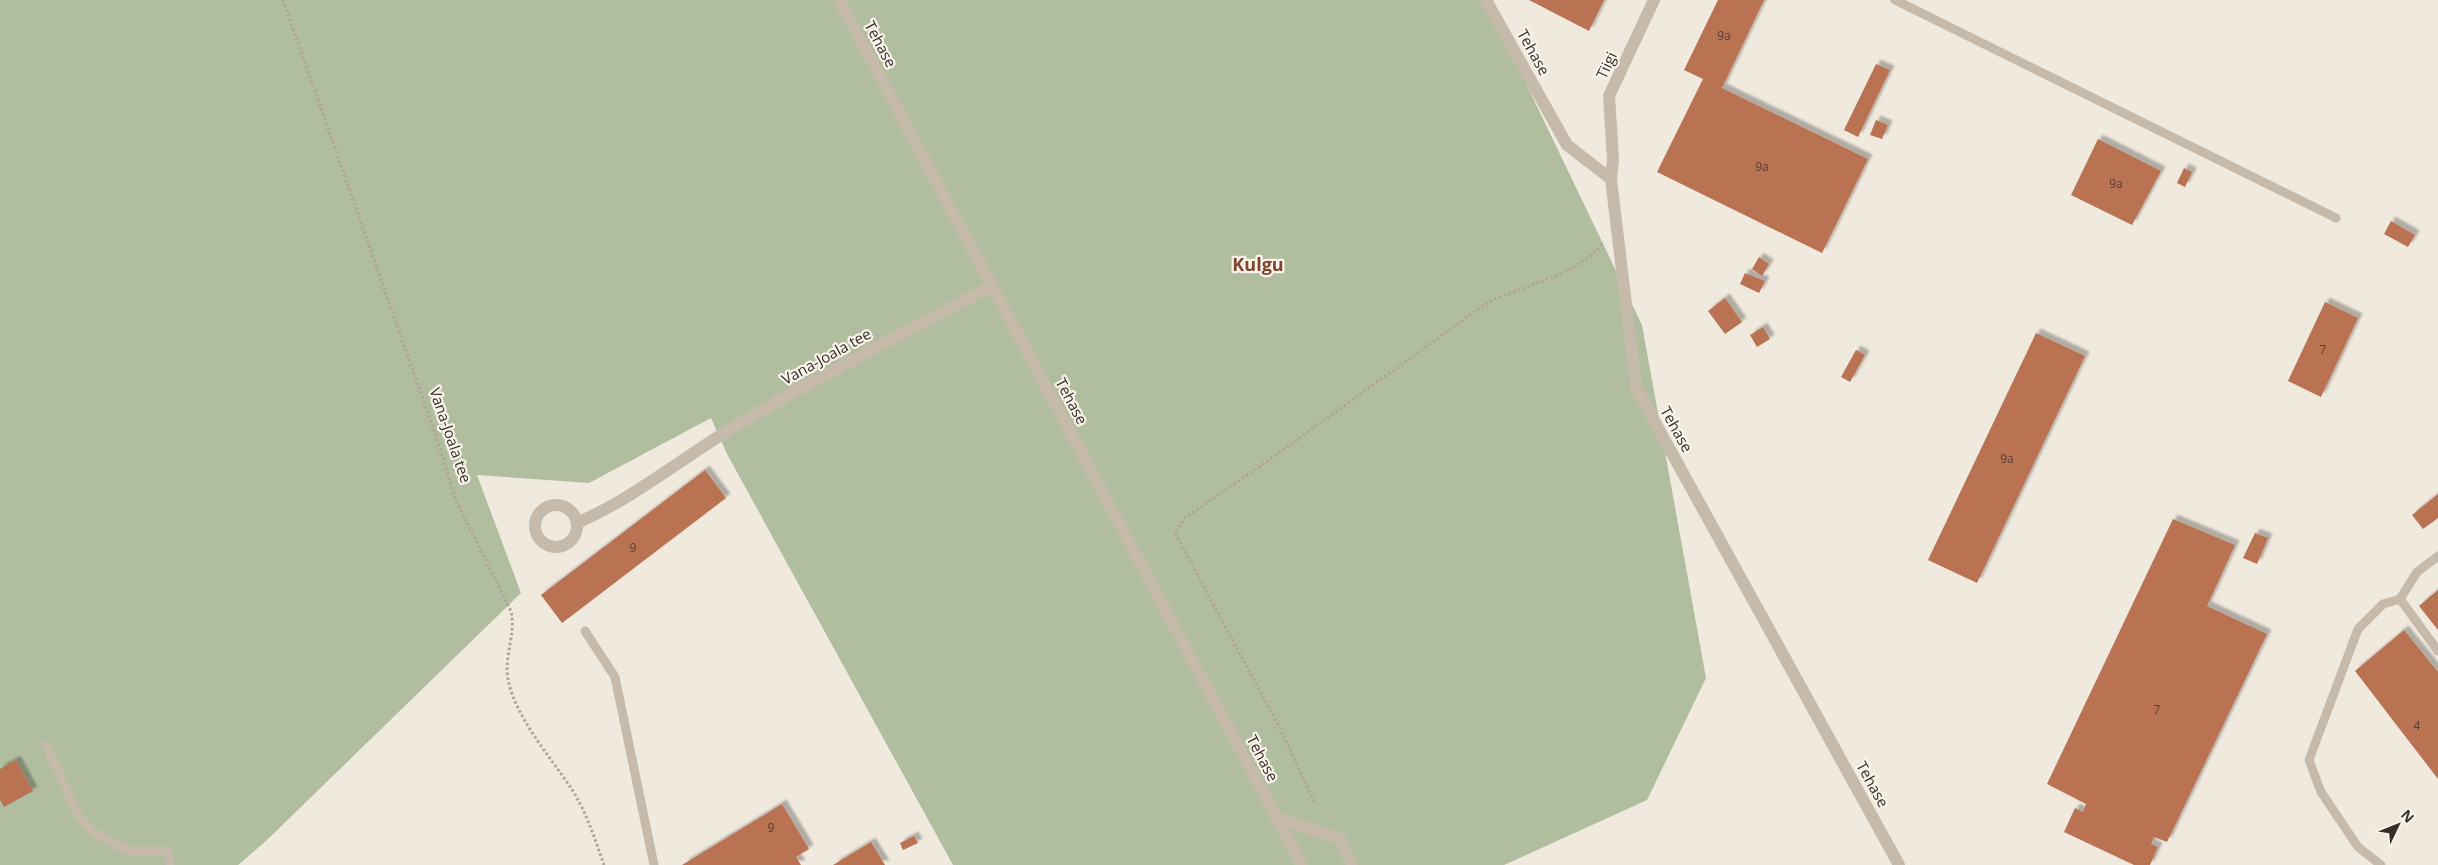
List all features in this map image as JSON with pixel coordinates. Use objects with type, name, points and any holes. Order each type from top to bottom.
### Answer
[{"type":"street","name":"Tehase","points":[[839,0],[1302,865]]},
{"type":"street","name":"Tehase","points":[[1486,0],[1567,145],[1611,179],[1636,388],[1899,865]]},
{"type":"street","name":"Tiigi","points":[[1611,179],[1613,159],[1609,96],[1654,0]]},
{"type":"street","name":"Vana-Joala tee","points":[[577,523],[611,509],[670,467],[741,423],[846,363],[992,286]]},
{"type":"street","points":[[1276,817],[1340,839],[1352,865]]},
{"type":"lane","points":[[1895,0],[2336,218]]},
{"type":"lane","points":[[2381,865],[2358,847],[2321,792],[2308,760],[2358,629],[2383,604],[2400,599],[2417,572],[2438,556]]},
{"type":"lane","points":[[2400,599],[2438,651]]},
{"type":"lane","points":[[585,631],[615,677],[654,865]]},
{"type":"lane","points":[[46,745],[79,818],[93,832],[129,851],[168,852],[170,865]]},
{"type":"path","name":"Vana-Joala tee","points":[[282,0],[438,442],[456,501],[511,611],[513,622],[508,679],[514,696],[529,726],[582,808],[604,865]]},
{"type":"path","points":[[1314,802],[1283,734],[1175,533],[1186,517],[1262,465],[1484,305],[1506,293],[1568,271],[1603,244],[1616,219]]},
{"type":"green space","points":[[0,0],[1486,0],[1642,325],[1706,678],[1647,800],[1504,865],[953,865],[727,454],[711,418],[589,483],[477,475],[521,593],[267,840],[238,865],[0,865]]},
{"type":"building","points":[[1529,0],[1604,0],[1589,31]]},
{"type":"building","points":[[1718,0],[1764,0],[1722,88],[1868,159],[1822,253],[1657,172],[1703,79],[1684,70]]},
{"type":"building","points":[[1876,64],[1890,70],[1858,137],[1844,130]]},
{"type":"building","points":[[1876,120],[1888,125],[1882,139],[1870,135]]},
{"type":"building","points":[[2098,139],[2161,171],[2132,225],[2071,195]]},
{"type":"building","points":[[2184,168],[2192,172],[2185,187],[2177,183]]},
{"type":"building","points":[[2391,221],[2415,235],[2408,247],[2384,234]]},
{"type":"building","points":[[1759,257],[1769,264],[1762,276],[1752,269]]},
{"type":"building","points":[[1745,273],[1765,281],[1759,293],[1740,284]]},
{"type":"building","points":[[1725,298],[1742,322],[1725,334],[1708,311]]},
{"type":"building","points":[[2325,302],[2358,318],[2321,397],[2288,381]]},
{"type":"building","points":[[1763,327],[1770,339],[1757,347],[1750,335]]},
{"type":"building","points":[[2036,333],[2085,356],[1977,583],[1928,560]]},
{"type":"building","points":[[1856,350],[1865,355],[1850,382],[1841,377]]},
{"type":"building","points":[[705,470],[726,498],[562,623],[541,595]]},
{"type":"building","points":[[2438,494],[2438,518],[2423,529],[2412,515]]},
{"type":"building","points":[[2173,519],[2235,545],[2207,606],[2267,634],[2167,842],[2154,837],[2151,844],[2158,847],[2150,865],[2134,865],[2064,832],[2075,808],[2083,812],[2086,804],[2047,784]]},
{"type":"building","points":[[2255,533],[2268,538],[2257,564],[2243,558]]},
{"type":"building","points":[[2438,590],[2438,630],[2419,606]]},
{"type":"building","points":[[2404,630],[2438,672],[2438,779],[2355,671]]},
{"type":"building","points":[[16,760],[33,791],[4,807],[0,800],[0,769]]},
{"type":"building","points":[[782,804],[809,849],[796,857],[801,865],[682,865]]},
{"type":"building","points":[[914,836],[918,843],[903,850],[900,843]]},
{"type":"building","points":[[871,842],[885,865],[833,865]]},
{"type":"district","name":"Kulgu","points":[[1258,264]]}]
